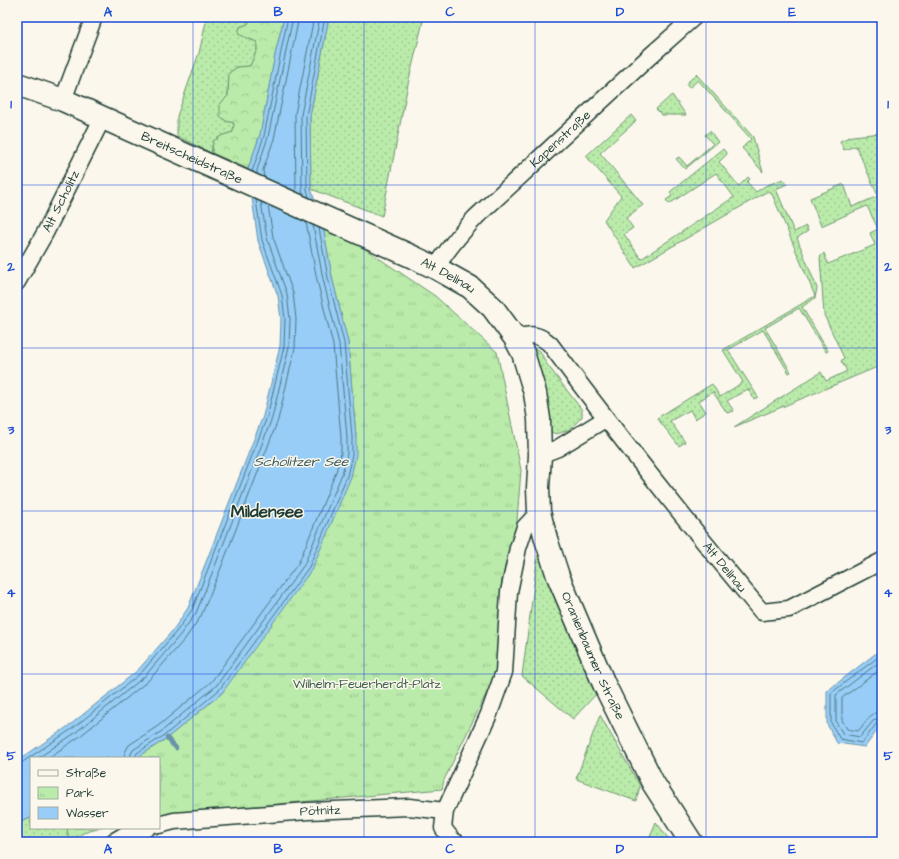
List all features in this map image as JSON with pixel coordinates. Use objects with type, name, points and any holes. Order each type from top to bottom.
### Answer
[{"type":"street","points":[[63,100],[94,17]]},
{"type":"street","name":"Kapenstraße","points":[[436,268],[448,250],[476,217],[694,17]]},
{"type":"street","name":"Breitscheidstraße","points":[[17,84],[63,100],[102,119],[365,236]]},
{"type":"street","name":"Alt Scholitz","points":[[17,282],[45,233],[102,119]]},
{"type":"street","name":"Alt Dellnau","points":[[365,236],[436,268],[470,287],[493,308],[515,338],[522,353],[534,393],[539,419],[540,455]]},
{"type":"street","name":"Alt Dellnau","points":[[515,338],[529,335],[541,336],[550,344],[605,418],[702,540],[762,612],[789,609],[882,561]]},
{"type":"street","points":[[540,455],[558,448],[605,418]]},
{"type":"street","name":"Oranienbaumer Straße","points":[[540,455],[538,488],[539,512],[558,576],[604,684],[653,783],[691,842]]},
{"type":"street","points":[[456,842],[453,841],[443,828],[445,811],[489,714],[504,672],[509,592],[518,548],[525,527],[539,512]]},
{"type":"street","name":"Pötnitz","points":[[160,825],[174,821],[308,811],[409,807],[445,811]]},
{"type":"street","points":[[114,842],[128,833],[143,829]]},
{"type":"green space","points":[[207,17],[250,17],[248,24],[240,27],[246,38],[257,42],[257,50],[250,66],[237,67],[229,73],[226,121],[234,123],[233,132],[223,135],[213,141],[211,153],[177,136],[177,116],[199,53]]},
{"type":"green space","points":[[250,17],[284,17],[275,55],[260,135],[248,169],[212,153],[213,141],[223,135],[233,132],[234,123],[226,121],[220,116],[220,104],[228,96],[229,73],[237,67],[250,66],[257,50],[257,42],[238,34],[240,27],[248,24]]},
{"type":"green space","points":[[329,17],[424,17],[408,84],[382,216],[311,189],[310,116]]},
{"type":"green space","points":[[696,74],[753,137],[763,172],[742,148],[751,139],[698,80],[689,88],[686,84]]},
{"type":"green space","points":[[672,95],[686,115],[662,115],[656,109]]},
{"type":"green space","points":[[631,115],[636,121],[600,153],[643,205],[626,218],[633,228],[624,234],[641,259],[734,197],[716,173],[669,204],[666,200],[672,196],[670,192],[723,149],[727,154],[719,162],[739,186],[748,177],[750,179],[747,182],[756,192],[765,186],[783,179],[787,184],[776,189],[794,232],[806,226],[808,231],[797,238],[817,288],[815,298],[802,307],[828,351],[826,352],[799,308],[765,328],[791,372],[789,373],[763,330],[728,350],[758,397],[754,399],[748,389],[727,401],[734,411],[727,413],[713,392],[699,401],[706,412],[695,419],[690,410],[670,421],[685,442],[679,446],[657,418],[712,384],[720,397],[743,382],[723,350],[815,296],[772,194],[768,191],[635,268],[604,220],[621,196],[586,156]]},
{"type":"green space","points":[[710,131],[718,142],[685,169],[676,159],[679,157],[687,166],[713,144],[705,135]]},
{"type":"green space","points":[[882,133],[882,365],[734,427],[821,372],[826,381],[847,371],[841,361],[844,358],[824,315],[820,257],[824,253],[828,264],[875,245],[870,233],[878,229],[867,206],[821,226],[810,198],[844,184],[852,207],[878,196],[856,146],[844,150],[840,141],[852,136]]},
{"type":"green space","name":"Wilhelm-Feuerherdt-Platz","points":[[322,220],[435,296],[497,352],[521,470],[516,533],[502,579],[495,676],[444,780],[442,789],[160,815],[160,757],[138,757],[167,738],[222,693],[356,437],[348,343],[332,277]]},
{"type":"green space","points":[[535,349],[540,351],[546,363],[582,410],[582,417],[569,430],[556,434],[549,431],[532,351]]},
{"type":"green space","points":[[538,555],[597,693],[573,719],[522,676]]},
{"type":"green space","points":[[600,715],[640,786],[636,801],[576,779]]},
{"type":"green space","points":[[30,818],[30,829],[67,829],[69,842],[17,842],[17,823]]},
{"type":"green space","points":[[656,822],[671,842],[648,842]]},
{"type":"green space","points":[[67,829],[97,829],[83,833],[69,842]]},
{"type":"water","name":"Scholitzer See","points":[[284,17],[329,17],[310,116],[311,189],[322,220],[332,277],[348,342],[356,437],[356,455],[351,477],[312,569],[222,693],[167,738],[138,757],[30,757],[30,818],[17,823],[17,761],[70,725],[138,670],[173,630],[188,608],[263,416],[280,346],[281,319],[278,296],[258,241],[248,169],[260,135],[275,55]]},
{"type":"water","points":[[882,653],[882,724],[865,747],[837,743],[827,724],[827,691],[875,654]]},
{"type":"waterway","points":[[167,738],[176,748]]},
{"type":"district","name":"Mildensee","points":[[267,512]]}]
